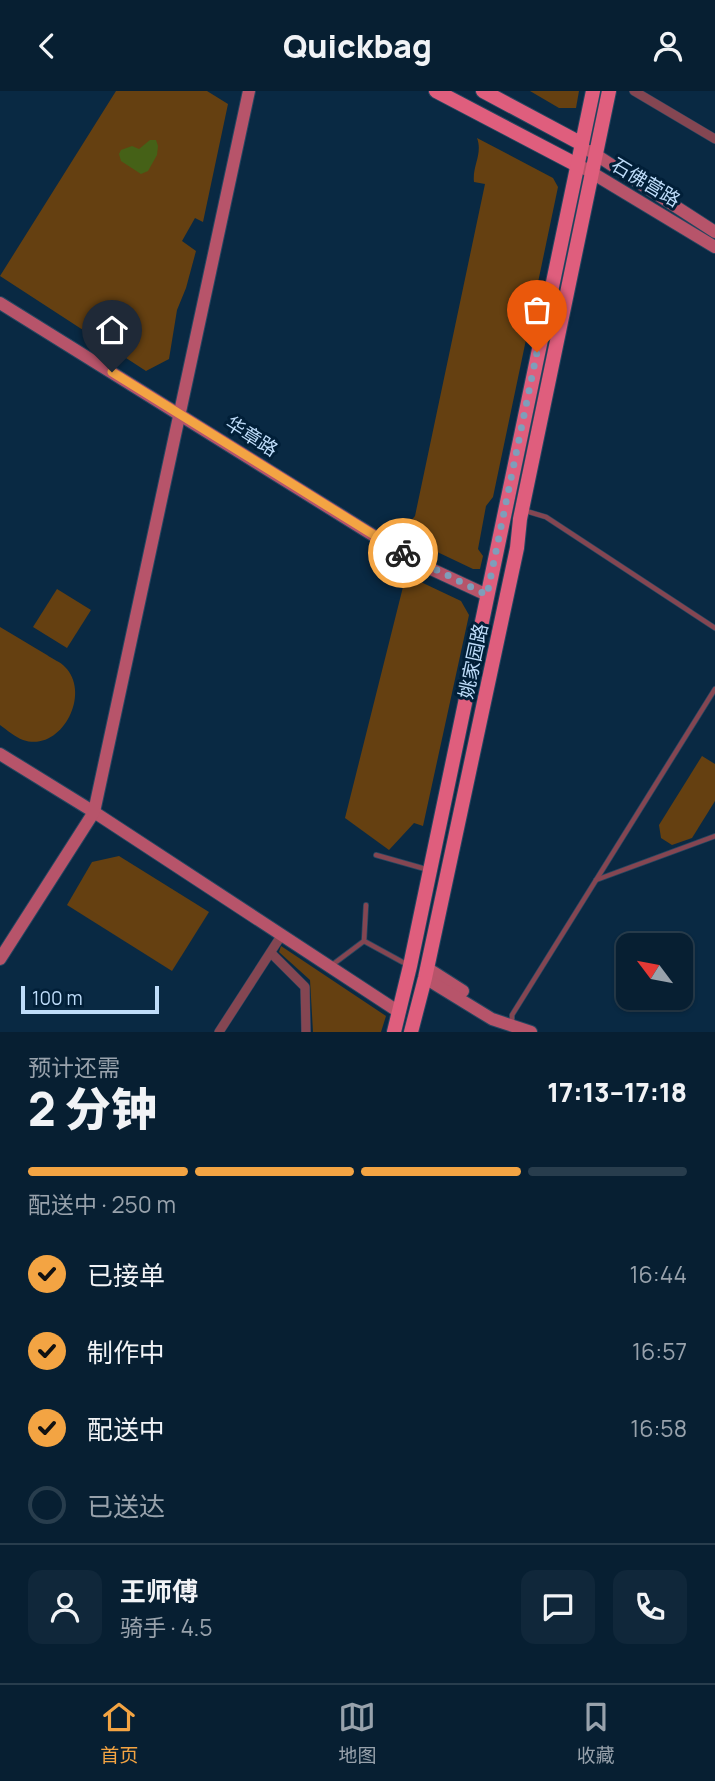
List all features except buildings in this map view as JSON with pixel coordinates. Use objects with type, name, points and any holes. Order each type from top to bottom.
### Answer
[{"type":"main road","points":[[436,91],[577,165]]},
{"type":"main road","points":[[483,91],[582,144]]},
{"type":"main road","name":"姚家园路","points":[[411,1032],[514,561],[522,509],[609,91]]},
{"type":"main road","name":"姚家园路","points":[[394,1032],[410,966],[591,93]]},
{"type":"street","points":[[0,959],[94,812],[248,91]]},
{"type":"street","points":[[634,91],[715,139]]},
{"type":"street","name":"石佛营路","points":[[582,144],[595,157],[715,232]]},
{"type":"street","name":"石佛营路","points":[[577,165],[593,172],[715,247]]},
{"type":"street","name":"华章路","points":[[0,303],[416,562],[487,595]]},
{"type":"street","points":[[0,754],[94,812],[399,1012]]},
{"type":"street","points":[[219,1032],[281,936]]},
{"type":"street","points":[[271,953],[305,987],[306,1032]]},
{"type":"street","points":[[426,973],[492,1019],[515,1029],[531,1032]]},
{"type":"lane","points":[[522,509],[546,517],[715,628]]},
{"type":"lane","points":[[515,1029],[512,1015],[715,689]]},
{"type":"lane","points":[[596,880],[715,836]]},
{"type":"lane","points":[[376,855],[430,870]]},
{"type":"lane","points":[[364,941],[366,905]]},
{"type":"lane","points":[[364,941],[410,966]]},
{"type":"lane","points":[[328,967],[364,941]]},
{"type":"shaded area","points":[[116,91],[207,91],[228,104],[203,222],[195,218],[182,241],[196,251],[177,310],[169,359],[146,371],[0,276]]},
{"type":"shaded area","points":[[530,91],[579,91],[576,108],[559,108]]},
{"type":"shaded area","points":[[477,138],[553,178],[558,187],[493,497],[486,506],[478,549],[483,556],[480,569],[473,569],[410,539],[396,529],[406,527],[415,516],[485,184],[474,182],[479,149]]},
{"type":"shaded area","points":[[150,140],[156,140],[158,146],[157,155],[148,171],[141,174],[121,161],[121,150],[132,146],[139,149]]},
{"type":"shaded area","points":[[406,575],[461,601],[469,615],[423,826],[414,823],[389,850],[345,818]]},
{"type":"shaded area","points":[[57,589],[91,610],[67,648],[33,627]]},
{"type":"shaded area","points":[[0,627],[61,664],[73,678],[74,705],[60,730],[49,738],[37,742],[23,740],[0,725]]},
{"type":"shaded area","points":[[702,756],[715,764],[715,801],[692,838],[672,845],[661,838],[659,825]]},
{"type":"shaded area","points":[[119,856],[209,912],[172,971],[67,905],[92,862]]},
{"type":"shaded area","points":[[281,946],[386,1016],[381,1032],[313,1032],[310,980],[279,952]]},
{"type":"way so far","points":[[403,553],[416,562],[487,595],[537,352]]},
{"type":"route","points":[[112,372],[403,553]]}]
